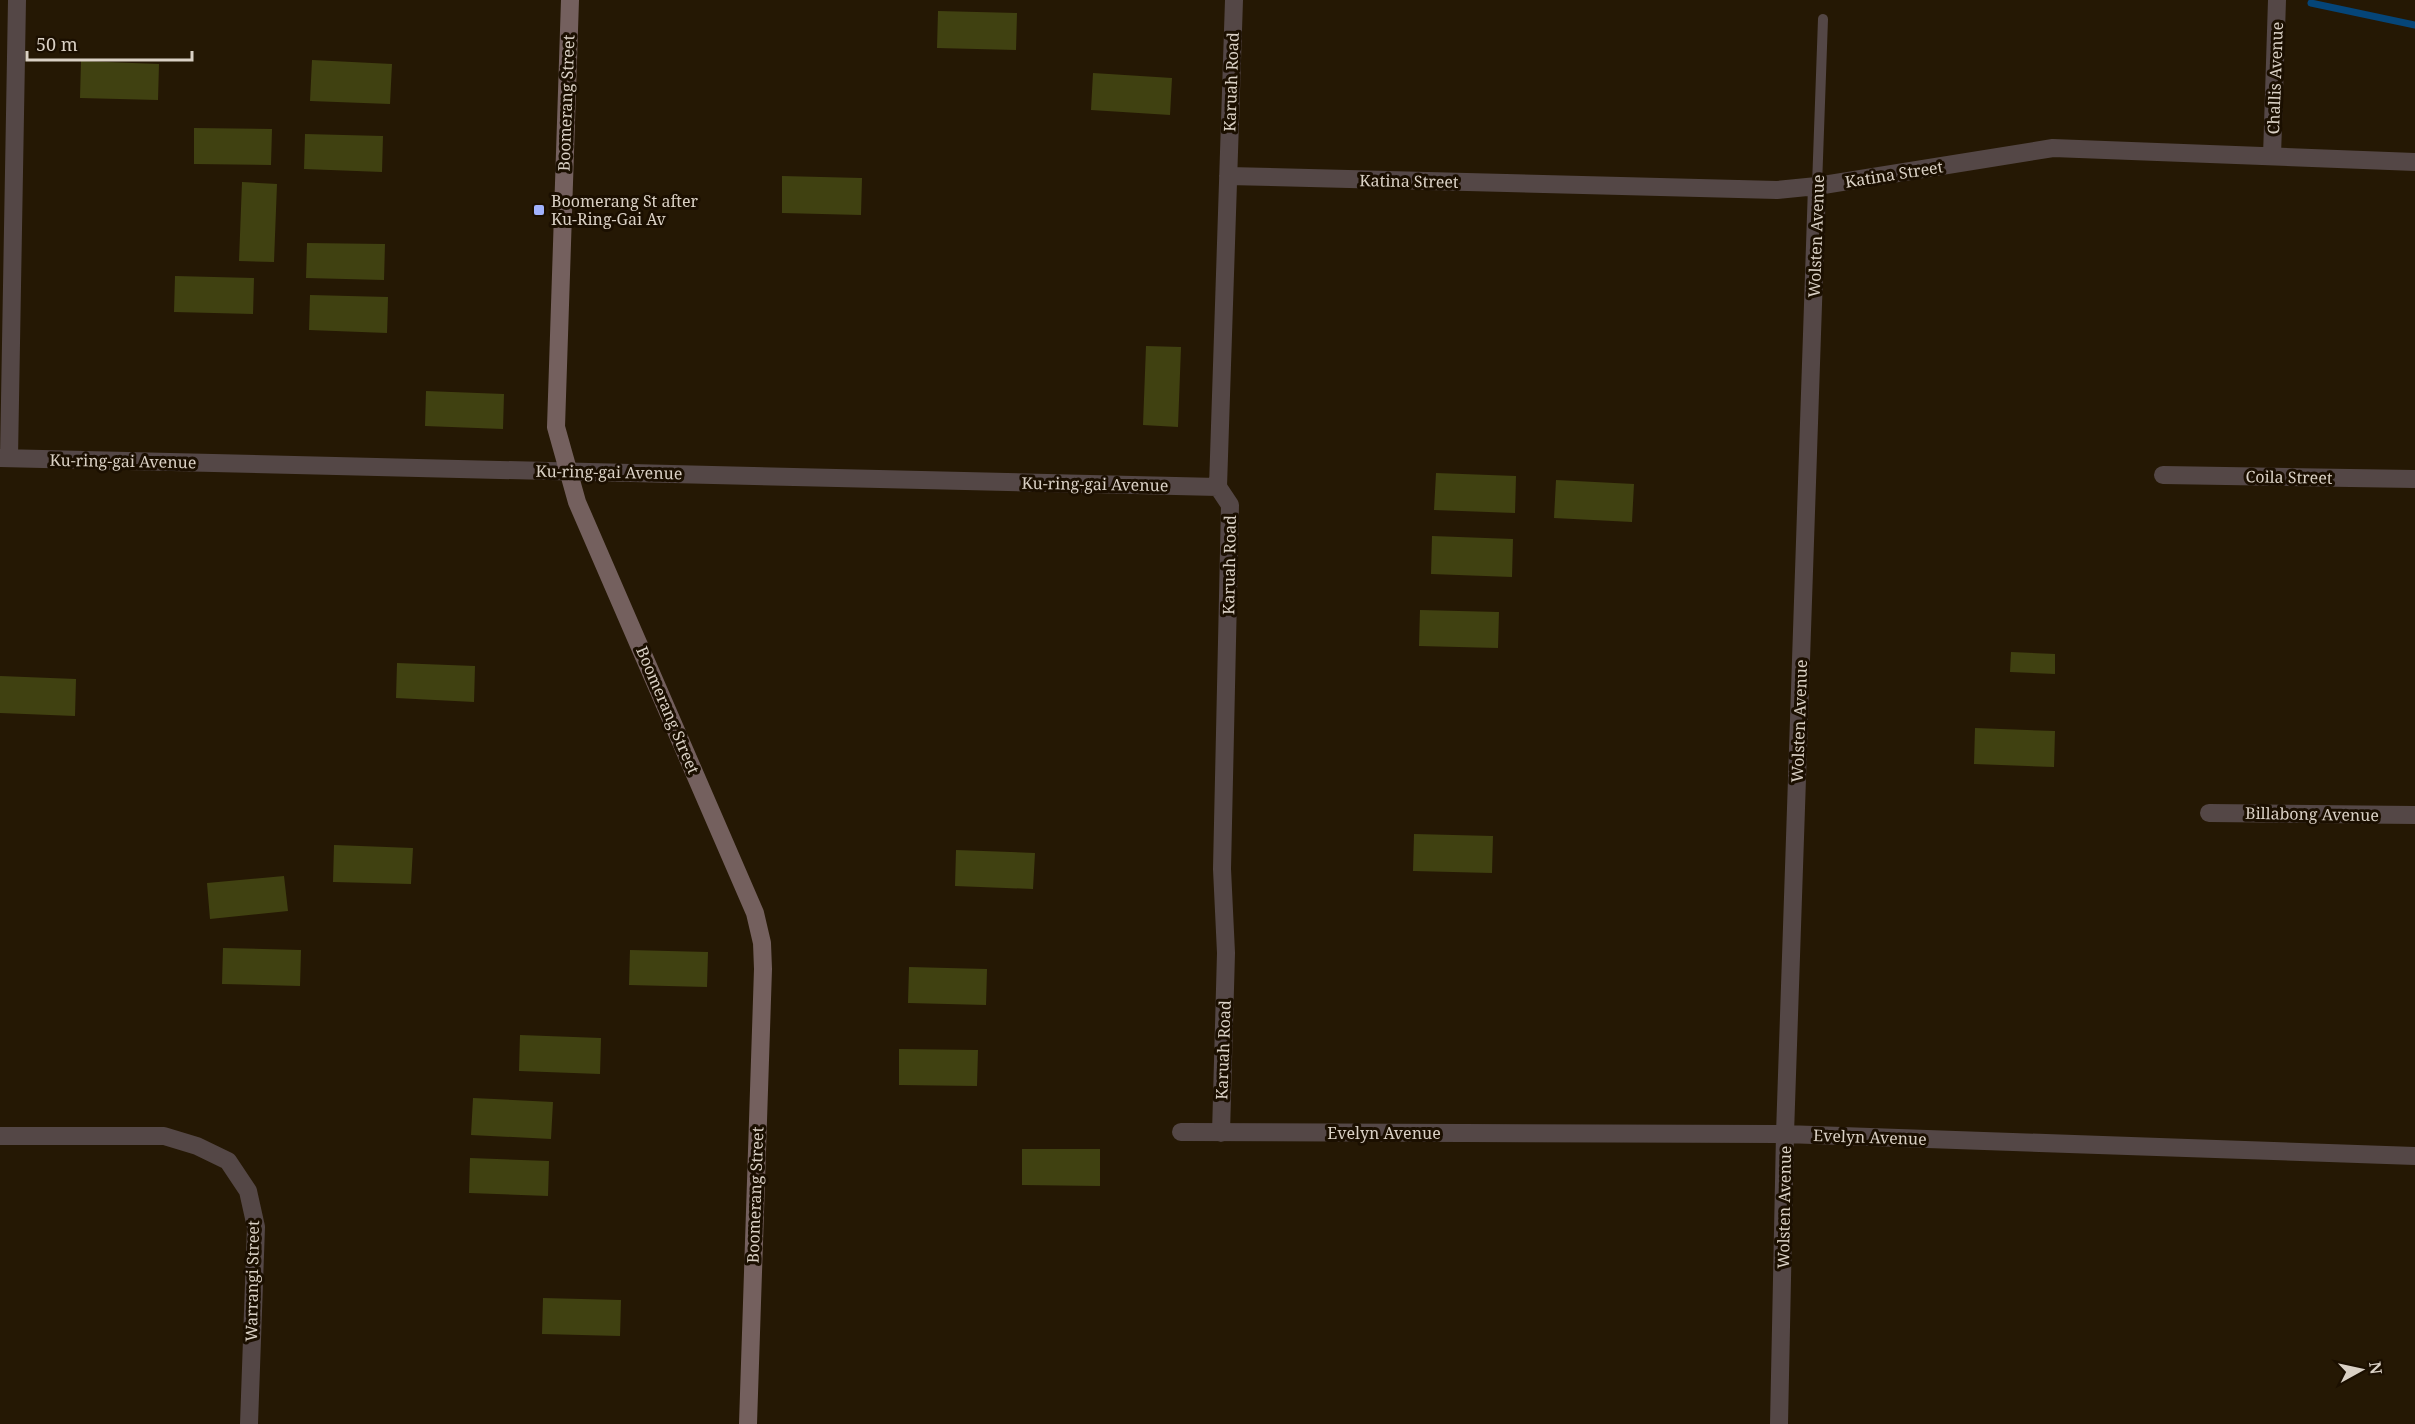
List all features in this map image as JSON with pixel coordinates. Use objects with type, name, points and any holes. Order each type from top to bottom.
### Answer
[{"type":"street","points":[[4,458],[17,0]]},
{"type":"street","name":"Boomerang Street","points":[[570,0],[556,427],[566,471],[577,502],[755,913],[762,943],[763,981],[748,1424]]},
{"type":"street","name":"Karuah Road","points":[[1221,1132],[1226,953],[1222,870],[1230,505],[1218,487],[1234,0]]},
{"type":"street","name":"Challis Avenue","points":[[2272,156],[2277,0]]},
{"type":"street","name":"Katina Street","points":[[1228,176],[1777,190],[1817,186],[2053,148],[2415,162]]},
{"type":"street","name":"Wolsten Avenue","points":[[1779,1424],[1785,1134],[1817,186]]},
{"type":"street","name":"Ku-ring-gai Avenue","points":[[4,458],[1218,487]]},
{"type":"street","name":"Coila Street","points":[[2163,476],[2415,480]]},
{"type":"street","name":"Billabong Avenue","points":[[2209,813],[2415,815]]},
{"type":"street","name":"Evelyn Avenue","points":[[1181,1132],[1785,1134],[2415,1156]]},
{"type":"street","name":"Warrangi Street","points":[[0,1136],[164,1136],[197,1146],[228,1161],[248,1191],[256,1227],[249,1424]]},
{"type":"lane","name":"Wolsten Avenue","points":[[1817,186],[1823,19]]},
{"type":"shaded area","points":[[938,11],[1017,13],[1016,50],[937,48]]},
{"type":"shaded area","points":[[312,60],[392,64],[390,104],[310,101]]},
{"type":"shaded area","points":[[81,61],[159,64],[158,100],[80,98]]},
{"type":"shaded area","points":[[1093,73],[1172,78],[1170,115],[1091,110]]},
{"type":"shaded area","points":[[194,128],[272,129],[271,165],[194,164]]},
{"type":"shaded area","points":[[305,134],[383,136],[382,172],[304,169]]},
{"type":"shaded area","points":[[782,176],[862,178],[861,215],[782,213]]},
{"type":"shaded area","points":[[242,182],[277,184],[274,262],[239,261]]},
{"type":"shaded area","points":[[307,243],[385,244],[384,280],[306,278]]},
{"type":"shaded area","points":[[175,276],[254,278],[253,314],[174,312]]},
{"type":"shaded area","points":[[310,295],[388,297],[387,333],[309,330]]},
{"type":"shaded area","points":[[1146,346],[1181,347],[1178,427],[1143,425]]},
{"type":"shaded area","points":[[426,391],[504,394],[503,429],[425,426]]},
{"type":"shaded area","points":[[1436,473],[1516,476],[1515,513],[1434,510]]},
{"type":"shaded area","points":[[1556,480],[1634,484],[1632,522],[1554,518]]},
{"type":"shaded area","points":[[1432,536],[1513,539],[1512,577],[1431,574]]},
{"type":"shaded area","points":[[1420,610],[1499,612],[1498,648],[1419,646]]},
{"type":"shaded area","points":[[2011,652],[2055,654],[2055,674],[2010,672]]},
{"type":"shaded area","points":[[397,663],[475,666],[474,702],[396,698]]},
{"type":"shaded area","points":[[0,676],[76,679],[75,716],[0,713]]},
{"type":"shaded area","points":[[1975,728],[2055,731],[2054,767],[1974,764]]},
{"type":"shaded area","points":[[1414,834],[1493,836],[1492,873],[1413,871]]},
{"type":"shaded area","points":[[334,845],[413,848],[411,884],[333,882]]},
{"type":"shaded area","points":[[956,850],[1035,853],[1033,889],[955,886]]},
{"type":"shaded area","points":[[284,876],[288,911],[210,919],[207,883]]},
{"type":"shaded area","points":[[223,948],[301,950],[300,986],[222,984]]},
{"type":"shaded area","points":[[630,950],[708,952],[707,987],[629,985]]},
{"type":"shaded area","points":[[909,967],[987,969],[986,1005],[908,1003]]},
{"type":"shaded area","points":[[520,1035],[601,1038],[600,1074],[519,1071]]},
{"type":"shaded area","points":[[899,1049],[978,1050],[977,1086],[899,1085]]},
{"type":"shaded area","points":[[473,1098],[553,1102],[551,1139],[471,1135]]},
{"type":"shaded area","points":[[1022,1149],[1100,1149],[1100,1186],[1022,1185]]},
{"type":"shaded area","points":[[470,1158],[549,1161],[548,1196],[469,1193]]},
{"type":"shaded area","points":[[543,1298],[621,1300],[620,1336],[542,1334]]},
{"type":"waterway","points":[[2311,3],[2415,25]]},
{"type":"place","name":"Boomerang St after Ku-Ring-Gai Av","points":[[539,210]]}]
